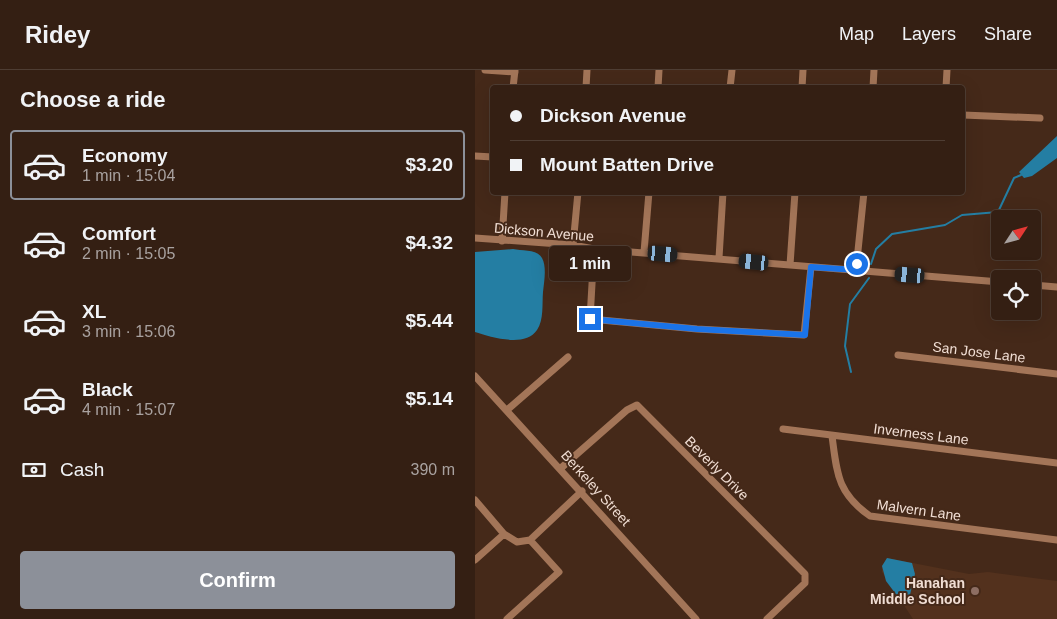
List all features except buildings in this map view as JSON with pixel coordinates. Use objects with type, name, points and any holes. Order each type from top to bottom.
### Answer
[{"type":"street","points":[[485,70],[515,71],[513,85]]},
{"type":"street","points":[[586,85],[587,70]]},
{"type":"street","points":[[658,85],[659,70]]},
{"type":"street","points":[[730,85],[732,70]]},
{"type":"street","points":[[802,85],[803,70]]},
{"type":"street","points":[[873,85],[874,70]]},
{"type":"street","points":[[946,85],[947,70]]},
{"type":"street","points":[[965,115],[1040,118]]},
{"type":"street","points":[[475,156],[490,157]]},
{"type":"street","points":[[502,241],[505,195]]},
{"type":"street","points":[[573,245],[577,195]]},
{"type":"street","points":[[644,252],[649,195]]},
{"type":"street","points":[[719,258],[723,195]]},
{"type":"street","points":[[790,265],[795,195]]},
{"type":"street","points":[[856,270],[864,195]]},
{"type":"street","name":"Dickson Avenue","points":[[475,238],[991,281]]},
{"type":"street","points":[[594,249],[590,319],[697,329],[805,335],[811,267]]},
{"type":"street","points":[[1041,286],[1057,287]]},
{"type":"street","name":"San Jose Lane","points":[[898,355],[1057,374]]},
{"type":"street","points":[[507,410],[568,357]]},
{"type":"street","name":"Berkeley Street","points":[[475,376],[582,491],[696,619]]},
{"type":"street","name":"Beverly Drive","points":[[561,468],[627,410],[637,405],[805,574],[805,583],[767,619]]},
{"type":"street","name":"Inverness Lane","points":[[783,429],[1057,463]]},
{"type":"street","name":"Malvern Lane","points":[[832,436],[838,479],[853,504],[870,516],[1057,540]]},
{"type":"street","points":[[475,500],[504,534],[517,542],[530,540],[582,491]]},
{"type":"street","points":[[475,560],[504,534]]},
{"type":"street","points":[[507,619],[559,572],[530,540]]},
{"type":"shaded area","name":"Hanahan Middle School","points":[[887,558],[969,574],[988,572],[1057,581],[1057,619],[913,619],[882,572],[882,566]]},
{"type":"water","points":[[1057,136],[1057,158],[1032,176],[1024,178],[1019,172]]},
{"type":"water","points":[[513,249],[537,253],[544,262],[545,275],[541,322],[532,335],[524,339],[507,340],[475,332],[475,252]]},
{"type":"water","points":[[887,558],[912,563],[915,574],[909,599],[901,601],[886,581],[882,566]]},
{"type":"waterway","points":[[871,264],[876,249],[892,234],[945,225],[962,215],[998,212],[1014,178],[1021,175]]},
{"type":"waterway","points":[[851,372],[845,346],[850,304],[869,278]]},
{"type":"place","name":"Hanahan Middle School","points":[[975,591]]},
{"type":"route","points":[[590,319],[697,329],[805,335],[811,267],[856,270],[857,264]]}]
